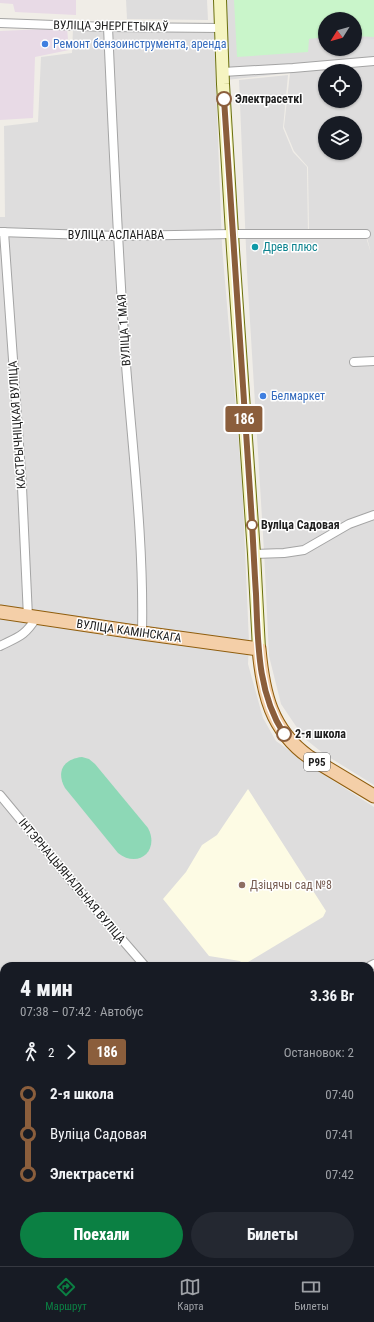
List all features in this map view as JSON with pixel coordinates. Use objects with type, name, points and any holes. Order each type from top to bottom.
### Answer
[{"type":"main road","points":[[220,0],[232,234],[259,648]]},
{"type":"main road","name":"ВУЛІЦА КАМІНСКАГА","points":[[0,612],[142,633],[259,648]]},
{"type":"main road","name":"Р95","points":[[259,648],[262,676],[267,698],[272,715],[284,734],[309,758],[374,796]]},
{"type":"street","name":"ВУЛІЦА ЭНЕРГЕТЫКАЎ","points":[[0,23],[108,27],[221,28]]},
{"type":"street","name":"ВУЛІЦА 1 МАЯ","points":[[108,27],[126,365],[141,554],[143,600],[142,633]]},
{"type":"street","points":[[223,72],[374,61]]},
{"type":"street","name":"ВУЛІЦА АСЛАНАВА","points":[[2,232],[118,236],[366,234]]},
{"type":"street","name":"КАСТРЫЧНІЦКАЯ ВУЛІЦА","points":[[2,232],[32,617]]},
{"type":"street","points":[[354,362],[374,361]]},
{"type":"street","points":[[254,554],[284,553],[304,550],[348,524],[374,515]]},
{"type":"street","points":[[0,646],[22,635],[28,629],[32,617]]},
{"type":"street","name":"ІНТЭРНАЦЫЯНАЛЬНАЯ ВУЛІЦА","points":[[0,795],[72,883],[141,962]]},
{"type":"shaded area","points":[[0,0],[76,0],[76,15],[15,12],[13,4],[0,3]]},
{"type":"shaded area","points":[[126,0],[207,0],[208,20],[127,19]]},
{"type":"shaded area","points":[[221,0],[374,0],[374,785],[324,754],[304,738],[281,704],[269,656],[247,272],[239,80],[288,75],[283,128],[293,152],[307,167],[308,235],[365,234],[371,253],[366,234],[309,232],[308,167],[294,151],[284,127],[290,73],[226,80]]},
{"type":"shaded area","points":[[67,28],[69,50],[35,57],[33,118],[0,120],[0,31]]},
{"type":"shaded area","points":[[73,29],[214,33],[222,246],[242,481],[249,642],[248,664],[263,718],[276,741],[315,769],[374,807],[374,962],[0,962],[0,217],[5,217],[4,126],[38,122],[41,57],[72,53]]},
{"type":"shaded area","points":[[362,38],[374,39],[374,60],[349,62],[348,56],[362,56]]},
{"type":"shaded area","name":"Дзіцячы сад №8","points":[[248,789],[326,911],[323,917],[248,962],[209,956],[163,899],[186,872],[202,845],[217,835]]},
{"type":"green space","points":[[234,0],[374,0],[374,37],[362,36],[362,12],[318,12],[318,38],[309,39],[308,52],[237,57]]},
{"type":"green space","points":[[82,757],[89,759],[95,764],[148,828],[151,836],[151,844],[145,855],[133,859],[118,853],[65,788],[61,777],[63,767],[70,760]]},
{"type":"bus line","name":"186","points":[[224,99],[260,660],[262,676],[272,715],[284,734]]},
{"type":"place","name":"Ремонт бензоинструмента, аренда","points":[[45,44]]},
{"type":"place","name":"Электрасеткі","points":[[224,99]]},
{"type":"place","name":"Древ плюс","points":[[255,247]]},
{"type":"place","name":"Белмаркет","points":[[263,396]]},
{"type":"place","name":"Вуліца Садовая","points":[[252,525]]},
{"type":"place","name":"2-я школа","points":[[284,734]]},
{"type":"place","name":"Дзіцячы сад №8","points":[[242,885]]}]
